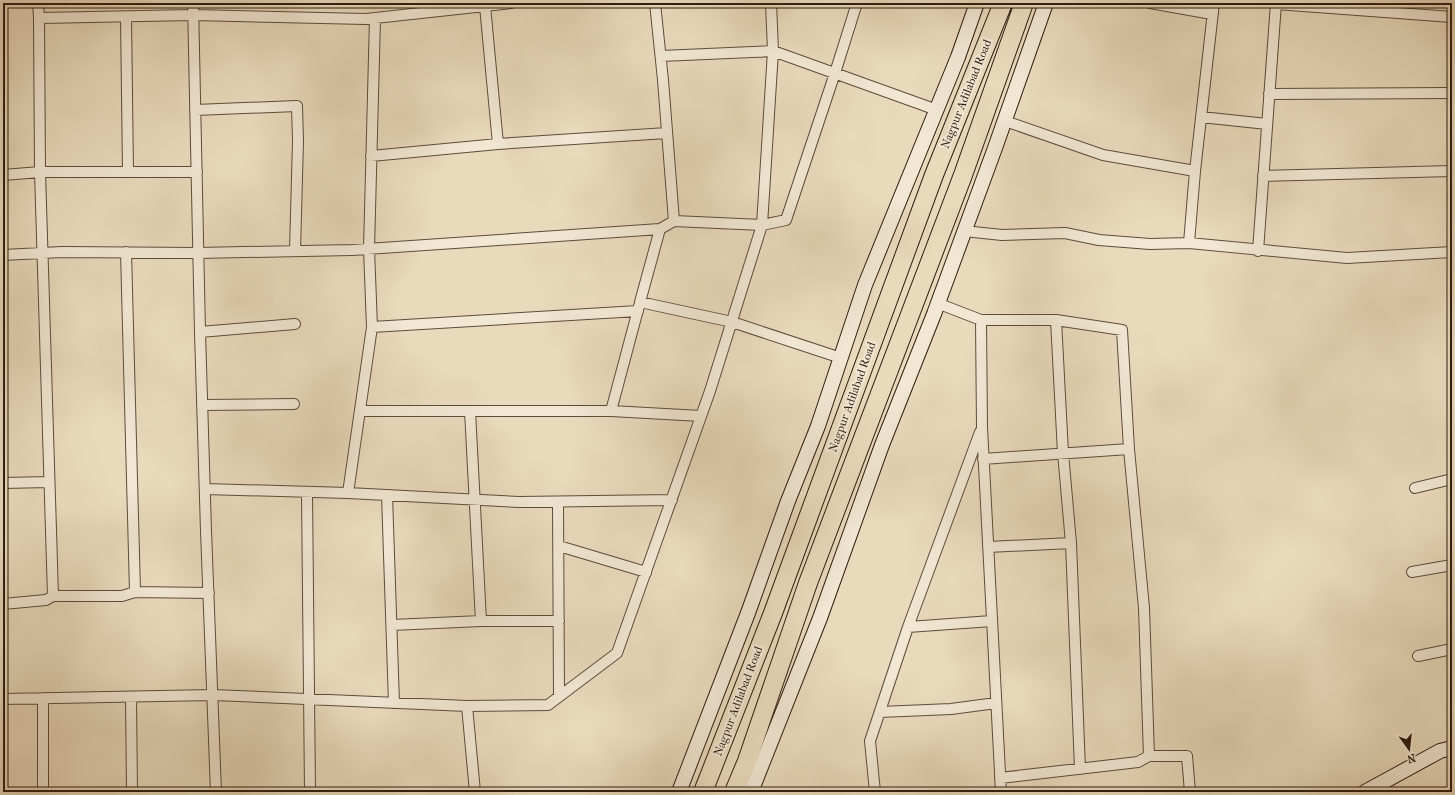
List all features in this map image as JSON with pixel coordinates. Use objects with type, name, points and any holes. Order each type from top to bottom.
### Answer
[{"type":"highway","name":"Nagpur Adilabad Road","points":[[703,792],[773,613],[934,175],[1003,3]]},
{"type":"highway","name":"Nagpur Adilabad Road","points":[[734,792],[749,754],[808,583],[963,175],[1024,3]]},
{"type":"street","points":[[38,3],[42,253],[53,596]]},
{"type":"street","points":[[193,3],[202,405],[216,792]]},
{"type":"street","points":[[39,18],[193,15],[358,19],[485,4],[511,3]]},
{"type":"street","points":[[655,3],[668,133],[674,221]]},
{"type":"street","points":[[3,699],[213,695],[467,706],[548,704],[617,653],[702,416],[762,225],[773,51],[771,3]]},
{"type":"street","points":[[3,255],[42,253],[369,249],[660,229],[674,221],[762,225],[786,220],[857,3]]},
{"type":"street","points":[[679,792],[748,613],[788,501],[818,426],[865,285],[937,110],[977,3]]},
{"type":"street","points":[[750,792],[820,618],[882,445],[938,303],[1005,121],[1046,3]]},
{"type":"street","points":[[1150,3],[1212,14]]},
{"type":"street","points":[[1189,243],[1195,171],[1214,3]]},
{"type":"street","points":[[485,4],[498,144]]},
{"type":"street","points":[[1258,251],[1276,4],[1452,17]]},
{"type":"street","points":[[126,17],[128,172]]},
{"type":"street","points":[[348,493],[372,327],[369,249],[375,18]]},
{"type":"street","points":[[661,56],[773,51],[937,110]]},
{"type":"street","points":[[1269,94],[1452,93]]},
{"type":"street","points":[[196,110],[297,106],[298,141],[296,251]]},
{"type":"street","points":[[1201,117],[1267,124]]},
{"type":"street","points":[[1005,121],[1103,155],[1195,171]]},
{"type":"street","points":[[371,156],[498,144],[668,133]]},
{"type":"street","points":[[914,167],[934,175]]},
{"type":"street","points":[[1263,176],[1452,171]]},
{"type":"street","points":[[3,175],[40,172],[197,172]]},
{"type":"street","points":[[611,411],[660,229]]},
{"type":"street","points":[[964,231],[1002,235],[1065,233],[1099,240],[1150,244],[1189,243],[1240,247],[1258,251],[1347,258],[1452,252]]},
{"type":"street","points":[[126,252],[135,592]]},
{"type":"street","points":[[938,303],[981,320],[1056,320],[1122,330],[1129,449],[1144,608],[1149,756]]},
{"type":"street","points":[[372,327],[639,306],[732,322],[841,358]]},
{"type":"street","points":[[981,320],[983,459],[1001,792]]},
{"type":"street","points":[[1056,320],[1071,543],[1080,769]]},
{"type":"street","points":[[200,332],[295,324]]},
{"type":"street","points":[[202,405],[294,404]]},
{"type":"street","points":[[360,411],[611,411],[702,416]]},
{"type":"street","points":[[470,411],[481,621]]},
{"type":"street","points":[[875,792],[870,742],[908,627],[982,427]]},
{"type":"street","points":[[983,459],[1129,449]]},
{"type":"street","points":[[1415,488],[1452,480]]},
{"type":"street","points":[[3,483],[49,482]]},
{"type":"street","points":[[205,489],[348,493],[519,502],[672,500]]},
{"type":"street","points":[[307,492],[310,792]]},
{"type":"street","points":[[388,495],[394,703]]},
{"type":"street","points":[[558,502],[559,696]]},
{"type":"street","points":[[988,547],[1071,543]]},
{"type":"street","points":[[559,546],[646,573]]},
{"type":"street","points":[[1412,572],[1452,565]]},
{"type":"street","points":[[3,604],[46,600],[53,596],[122,596],[135,592],[209,593]]},
{"type":"street","points":[[392,625],[481,621],[559,621]]},
{"type":"street","points":[[908,627],[992,621]]},
{"type":"street","points":[[1418,656],[1452,649]]},
{"type":"street","points":[[131,697],[132,792]]},
{"type":"street","points":[[43,698],[43,792]]},
{"type":"street","points":[[880,712],[951,709],[996,703]]},
{"type":"street","points":[[467,706],[475,792]]},
{"type":"street","points":[[1367,791],[1440,751],[1452,748]]},
{"type":"street","points":[[1000,778],[1138,762],[1149,756],[1187,756],[1190,792]]}]
